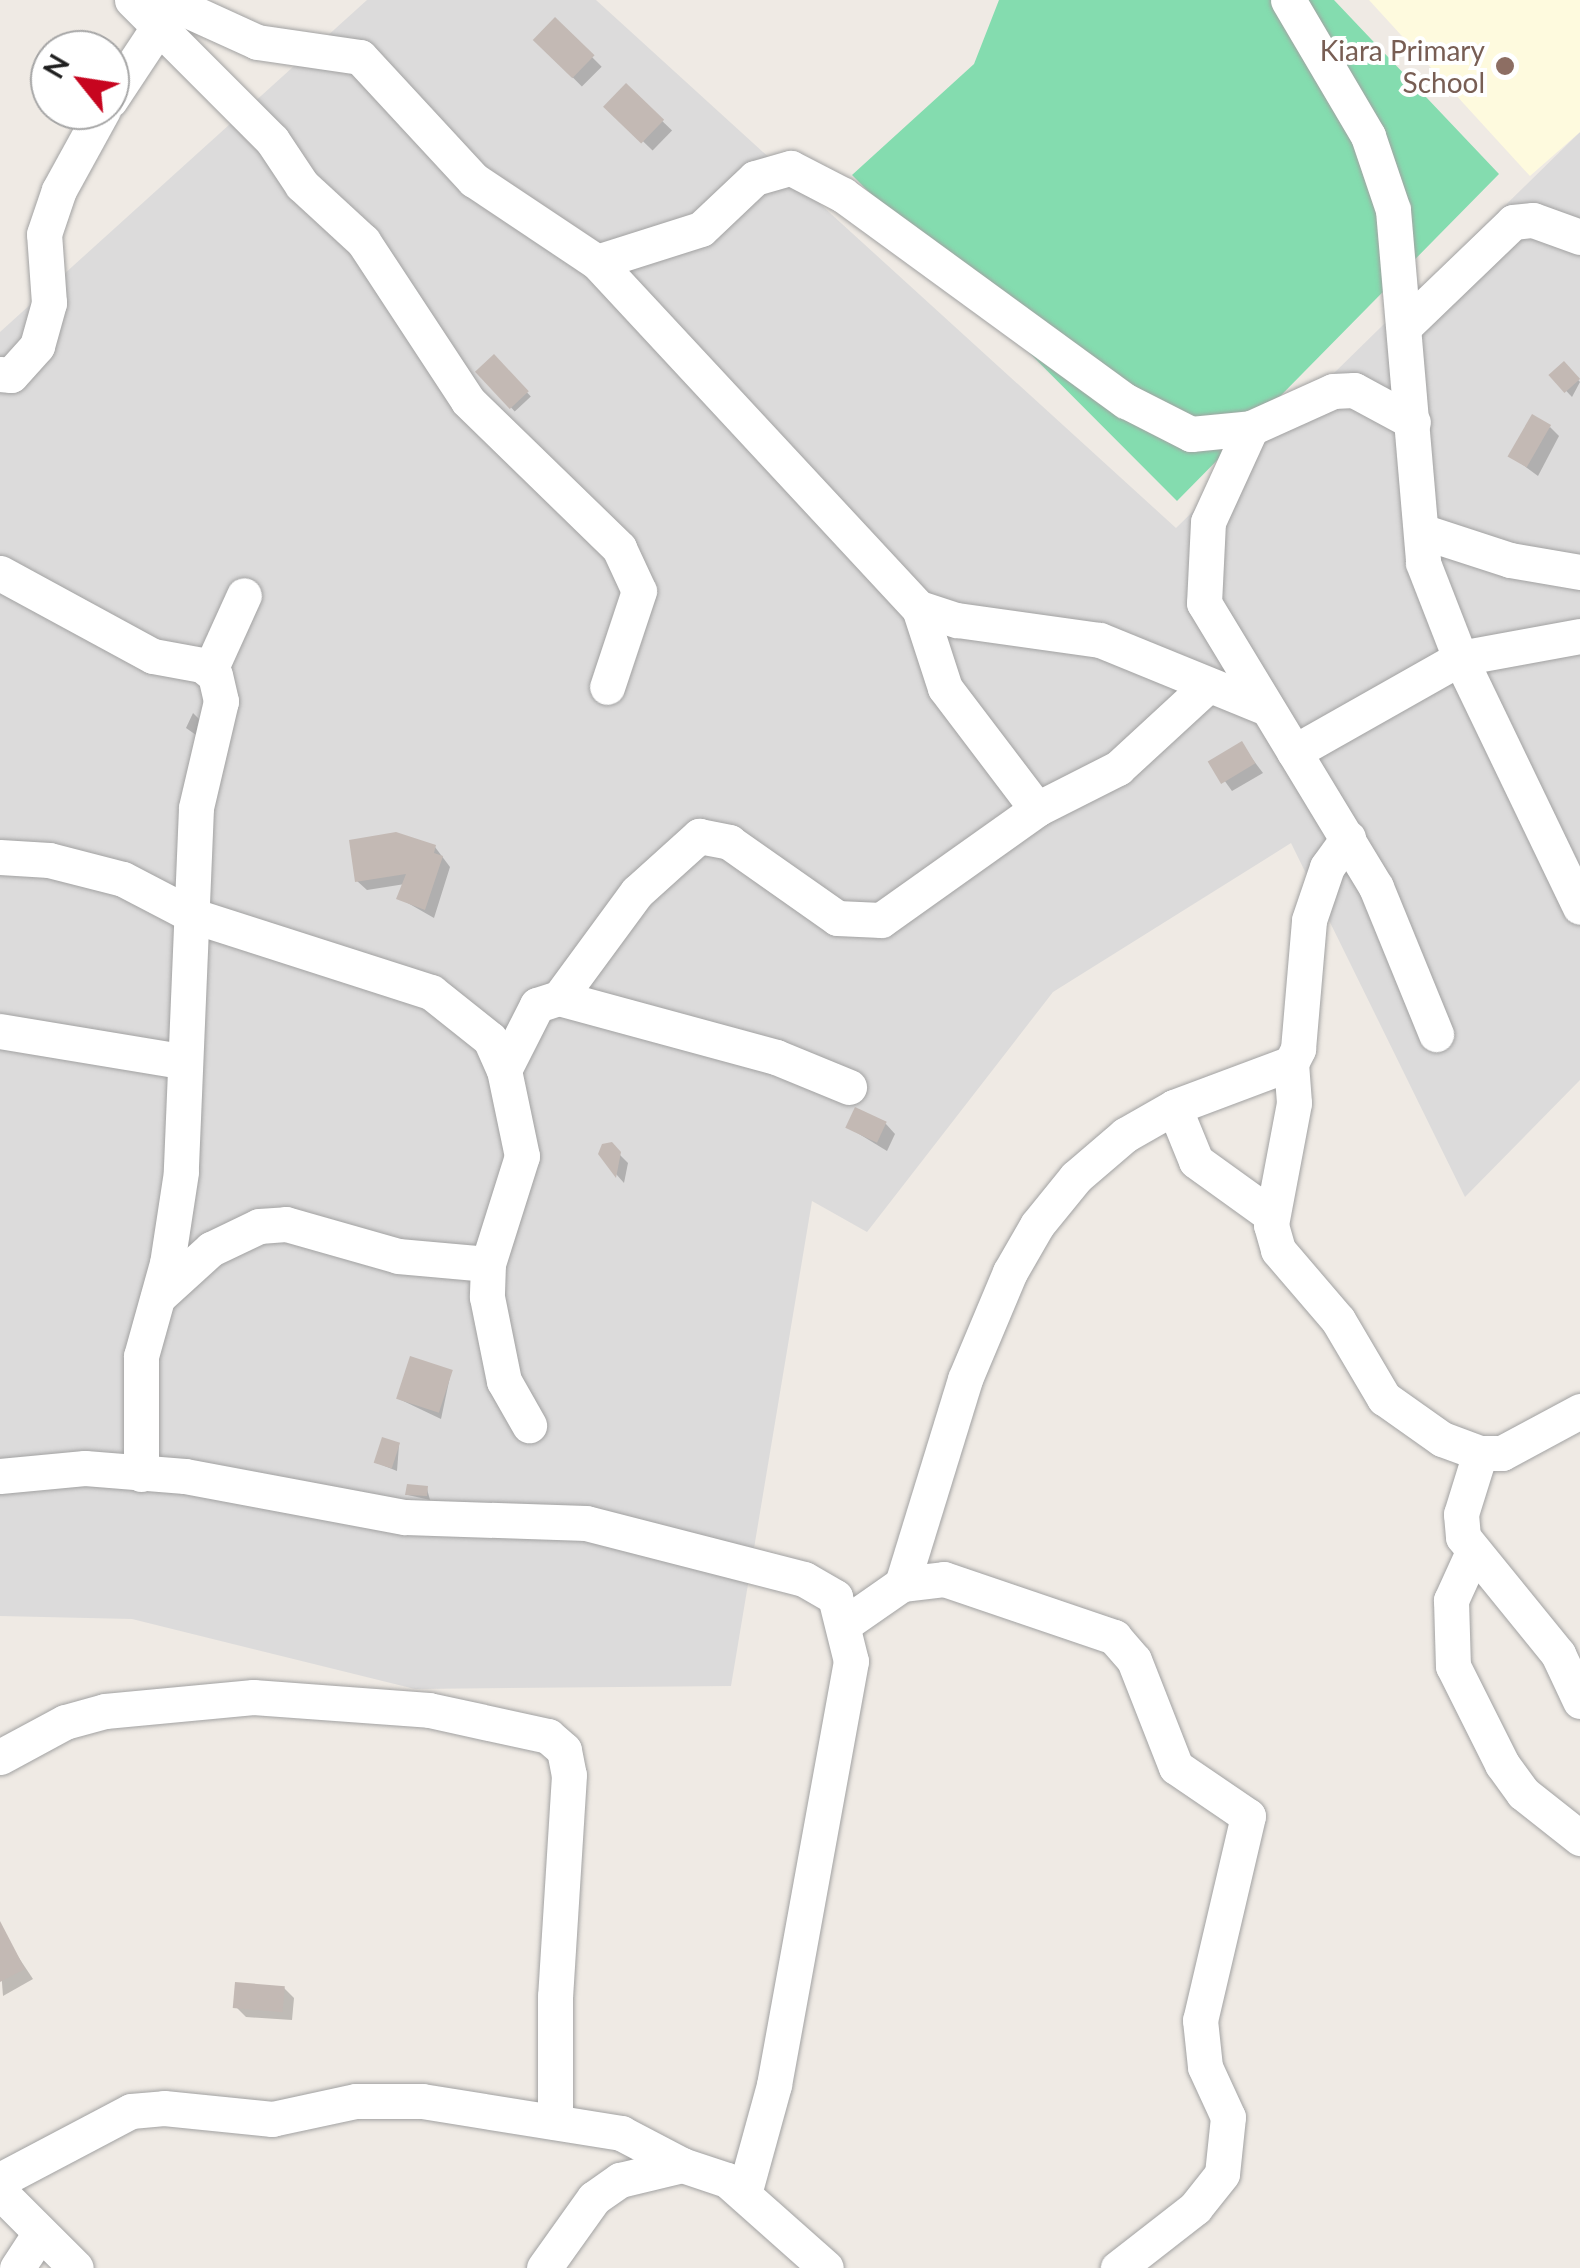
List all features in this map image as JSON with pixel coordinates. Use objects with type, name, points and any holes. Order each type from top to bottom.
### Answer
[{"type":"street","points":[[132,0],[161,14],[257,42],[360,57],[474,180],[597,262],[919,608],[945,688],[1037,808]]},
{"type":"street","points":[[1288,0],[1368,136],[1393,210],[1423,563],[1460,658],[1580,907]]},
{"type":"street","points":[[130,66],[161,14]]},
{"type":"street","points":[[161,14],[302,185],[363,241],[468,401],[619,548],[639,591],[607,688]]},
{"type":"street","points":[[0,374],[10,375],[37,346],[49,302],[44,234],[58,190],[92,130]]},
{"type":"street","points":[[597,262],[701,229],[755,178],[791,168],[843,195],[984,302],[1155,417],[1191,434],[1251,428],[1333,391],[1354,390],[1413,422]]},
{"type":"street","points":[[1405,326],[1514,222],[1533,220],[1580,238]]},
{"type":"street","points":[[1251,428],[1208,522],[1202,594],[1264,707],[1376,887],[1436,1034]]},
{"type":"street","points":[[1421,532],[1510,560],[1580,572]]},
{"type":"street","points":[[0,574],[153,656],[210,670]]},
{"type":"street","points":[[141,1474],[142,1356],[176,1218],[182,1061],[194,916],[196,808],[221,716],[210,670],[244,594]]},
{"type":"street","points":[[919,608],[957,620],[1100,640],[1264,707]]},
{"type":"street","points":[[1294,752],[1460,658],[1580,636]]},
{"type":"street","points":[[559,998],[636,892],[699,836],[729,842],[811,903],[864,924],[881,920],[1037,808],[1118,768],[1208,686]]},
{"type":"street","points":[[1348,838],[1327,867],[1308,920],[1300,1034],[1291,1062],[1294,1104],[1271,1215],[1278,1250],[1338,1320],[1384,1398],[1442,1440],[1480,1453],[1502,1453],[1580,1411]]},
{"type":"street","points":[[0,857],[49,860],[123,879],[194,916],[431,992],[490,1039],[504,1070],[522,1156],[488,1264],[493,1340],[529,1425]]},
{"type":"street","points":[[504,1070],[537,1005],[559,998],[776,1057],[848,1087]]},
{"type":"street","points":[[0,1031],[182,1061]]},
{"type":"street","points":[[902,1584],[965,1379],[1010,1272],[1076,1177],[1124,1135],[1174,1107],[1291,1062]]},
{"type":"street","points":[[1174,1107],[1196,1162],[1271,1215]]},
{"type":"street","points":[[154,1300],[212,1249],[258,1226],[286,1224],[398,1256],[488,1264]]},
{"type":"street","points":[[1480,1453],[1462,1514],[1472,1554],[1558,1654],[1580,1701]]},
{"type":"street","points":[[0,1476],[85,1468],[405,1517],[586,1523],[804,1578],[836,1597],[846,1623],[851,1661],[774,2085],[744,2194]]},
{"type":"street","points":[[1472,1554],[1451,1600],[1453,1666],[1502,1764],[1523,1793],[1580,1838]]},
{"type":"street","points":[[846,1623],[902,1584],[944,1578],[1114,1637],[1134,1660],[1176,1766],[1248,1816],[1200,2020],[1205,2067],[1228,2117],[1222,2174],[1194,2208],[1118,2268]]},
{"type":"street","points":[[0,1757],[65,1722],[105,1710],[253,1697],[430,1710],[548,1736],[564,1750],[570,1776],[552,2066],[555,2122]]},
{"type":"street","points":[[0,2180],[131,2111],[272,2119],[356,2102],[422,2101],[622,2134],[682,2165],[727,2180],[826,2268]]},
{"type":"street","points":[[544,2268],[594,2198],[620,2180],[682,2165]]},
{"type":"street","points":[[0,2192],[76,2268]]},
{"type":"street","points":[[17,2268],[40,2232]]},
{"type":"shaded area","points":[[367,0],[596,0],[1176,528],[1580,132],[1580,1080],[1465,1197],[1291,843],[1053,992],[867,1232],[812,1201],[731,1686],[415,1689],[132,1619],[0,1616],[0,332]]},
{"type":"shaded area","name":"Kiara Primary School","points":[[1369,0],[1580,0],[1580,132],[1530,176]]},
{"type":"green space","points":[[999,0],[1334,0],[1499,174],[1177,501],[852,175],[974,64]]},
{"type":"building","points":[[555,17],[595,55],[572,78],[533,40]]},
{"type":"building","points":[[626,83],[664,120],[641,144],[603,107]]},
{"type":"building","points":[[494,354],[529,391],[510,409],[475,372]]},
{"type":"building","points":[[1564,361],[1580,379],[1564,393],[1548,375]]},
{"type":"building","points":[[1532,414],[1551,425],[1527,467],[1508,456]]},
{"type":"building","points":[[1242,741],[1255,763],[1221,784],[1208,762]]},
{"type":"building","points":[[396,832],[436,845],[434,853],[443,856],[425,910],[396,899],[406,874],[355,882],[349,840]]},
{"type":"building","points":[[855,1107],[887,1122],[877,1143],[845,1128]]},
{"type":"building","points":[[612,1142],[621,1152],[616,1178],[598,1154],[602,1144]]},
{"type":"building","points":[[410,1356],[453,1370],[439,1413],[396,1399]]},
{"type":"building","points":[[382,1437],[400,1443],[392,1469],[374,1463]]},
{"type":"building","points":[[407,1484],[428,1486],[427,1496],[405,1495]]},
{"type":"building","points":[[0,1921],[25,1969],[0,1982]]},
{"type":"building","points":[[235,1982],[285,1986],[283,2012],[233,2008]]},
{"type":"place","name":"Kiara Primary School","points":[[1505,66]]}]
